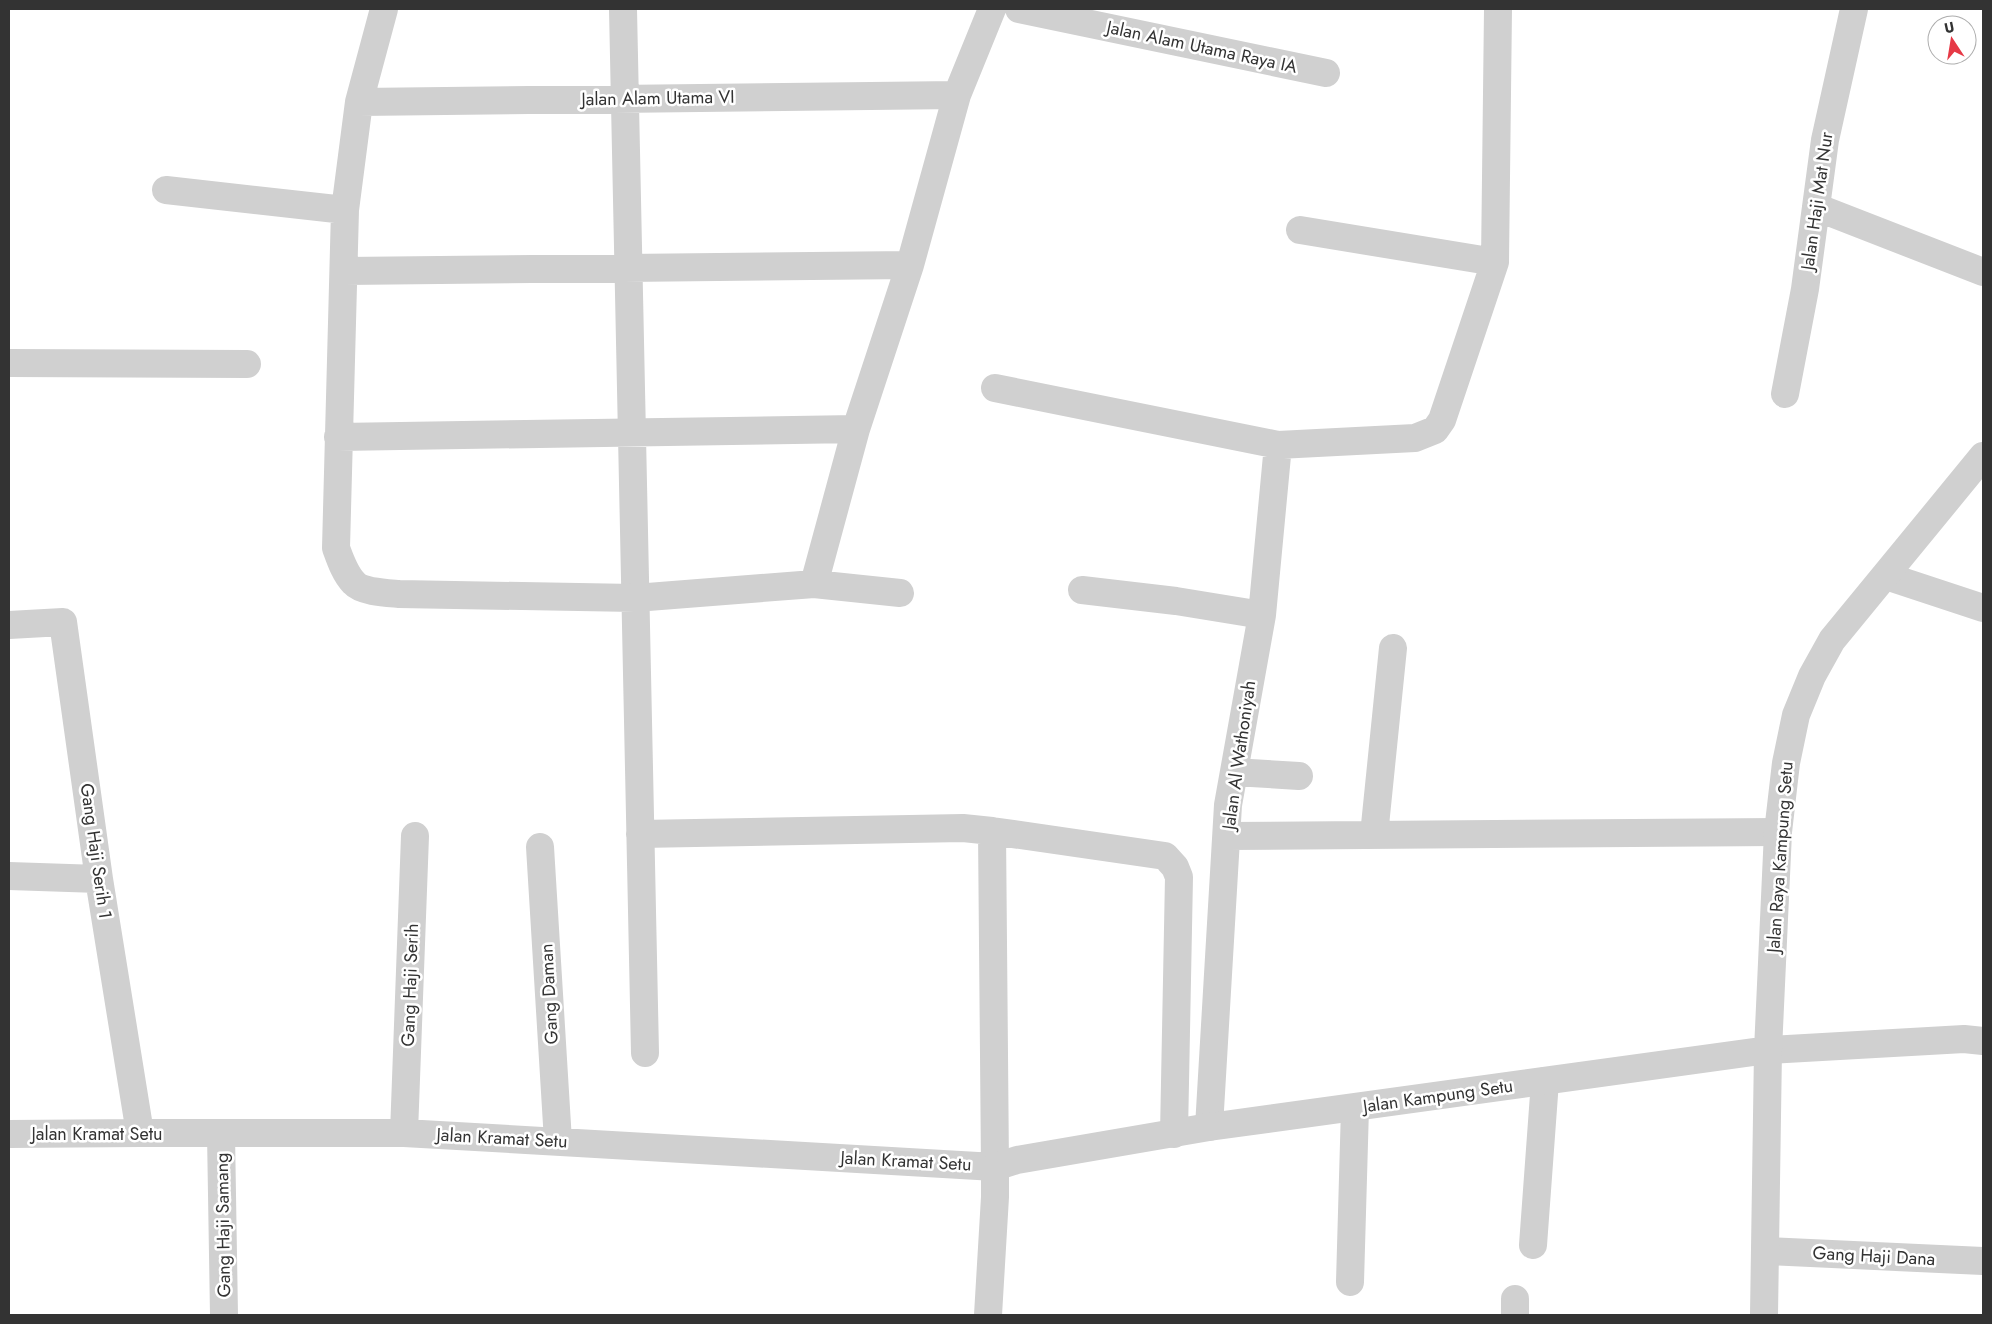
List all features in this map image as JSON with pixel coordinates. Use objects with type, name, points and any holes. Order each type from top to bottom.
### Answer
[{"type":"street","points":[[384,9],[359,102],[345,210],[345,271],[338,437],[336,548],[344,569],[354,584],[377,592],[399,594],[635,598],[814,584],[900,593]]},
{"type":"street","points":[[623,9],[644,1053]]},
{"type":"street","points":[[814,584],[856,429],[910,265],[957,94],[992,9]]},
{"type":"street","name":"Jalan Alam Utama Raya IA","points":[[1019,9],[1326,72]]},
{"type":"street","points":[[995,388],[1278,444],[1415,438],[1435,430],[1442,420],[1495,262],[1498,9]]},
{"type":"street","name":"Jalan Haji Mat Nur","points":[[1785,394],[1804,289],[1829,117],[1854,9]]},
{"type":"street","name":"Jalan Alam Utama VI","points":[[359,102],[957,94]]},
{"type":"street","points":[[166,190],[345,210]]},
{"type":"street","points":[[1816,207],[1983,272]]},
{"type":"street","points":[[1300,230],[1495,262]]},
{"type":"street","points":[[345,271],[910,265]]},
{"type":"street","points":[[9,363],[247,364]]},
{"type":"street","points":[[338,437],[856,429]]},
{"type":"street","name":"Jalan Al Wathoniyah","points":[[1209,1128],[1228,804],[1262,615],[1278,444]]},
{"type":"street","name":"Jalan Raya Kampung Setu","points":[[1768,1050],[1778,832],[1786,763],[1796,715],[1812,676],[1832,640],[1983,456]]},
{"type":"street","points":[[1886,576],[1983,608]]},
{"type":"street","points":[[1082,590],[1176,601],[1262,615]]},
{"type":"street","name":"Gang Haji Serih 1","points":[[9,625],[63,622],[99,879],[140,1132]]},
{"type":"street","points":[[1374,836],[1393,648]]},
{"type":"street","points":[[1234,772],[1299,776]]},
{"type":"street","points":[[640,834],[963,828],[1165,856],[1175,867],[1179,877],[1174,1134]]},
{"type":"street","points":[[988,1315],[995,1197],[992,831]]},
{"type":"street","points":[[1227,836],[1778,832]]},
{"type":"street","name":"Gang Haji Serih","points":[[404,1133],[415,836]]},
{"type":"street","name":"Gang Daman","points":[[540,847],[558,1141]]},
{"type":"street","points":[[9,876],[99,879]]},
{"type":"street","name":"Jalan Kampung Setu","points":[[995,1167],[1017,1160],[1209,1128],[1768,1050],[1964,1039],[1983,1041]]},
{"type":"street","points":[[1764,1315],[1768,1050]]},
{"type":"street","points":[[1533,1245],[1544,1081]]},
{"type":"street","points":[[1350,1282],[1355,1108]]},
{"type":"street","name":"Jalan Kramat Setu","points":[[9,1134],[140,1132],[222,1134],[404,1133],[995,1167]]},
{"type":"street","name":"Gang Haji Samang","points":[[222,1134],[224,1315]]},
{"type":"street","name":"Gang Haji Dana","points":[[1765,1251],[1983,1261]]}]
